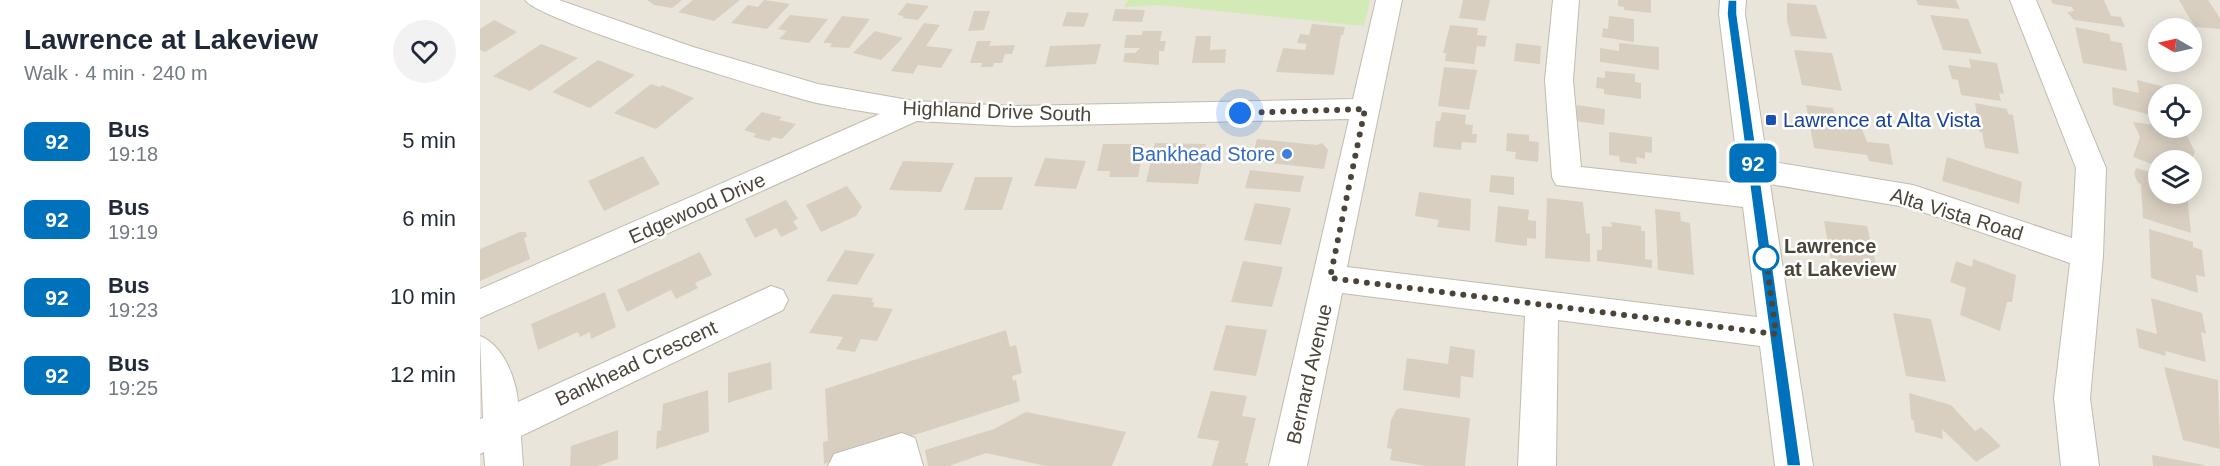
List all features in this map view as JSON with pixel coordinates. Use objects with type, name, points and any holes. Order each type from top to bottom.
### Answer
[{"type":"street","name":"Highland Drive South","points":[[538,0],[571,6],[684,53],[817,93],[914,111],[1024,116],[1365,109]]},
{"type":"street","name":"Bernard Avenue","points":[[1288,466],[1389,0]]},
{"type":"street","name":"Alta Vista Road","points":[[1566,0],[1559,80],[1567,177],[1756,183],[1913,197],[2087,256]]},
{"type":"street","points":[[1733,0],[1732,14],[1794,466]]},
{"type":"street","points":[[2023,0],[2091,168],[2087,256],[2072,398],[2079,466]]},
{"type":"street","name":"Edgewood Drive","points":[[480,304],[914,111]]},
{"type":"street","points":[[1330,278],[1776,334]]},
{"type":"street","name":"Bankhead Crescent","points":[[491,432],[771,300]]},
{"type":"street","points":[[1537,466],[1542,305]]},
{"type":"street","points":[[480,351],[499,384],[491,432],[504,466]]},
{"type":"street","points":[[847,466],[902,450],[904,466]]},
{"type":"shaded area","points":[[480,0],[2220,0],[2220,466],[480,466]]},
{"type":"green space","points":[[1128,0],[1370,0],[1364,26],[1159,5],[1124,7]]},
{"type":"building","points":[[647,0],[682,0],[672,8],[654,5]]},
{"type":"building","points":[[693,0],[740,0],[714,21],[678,12]]},
{"type":"building","points":[[764,0],[790,4],[767,29],[731,23],[748,5],[758,7]]},
{"type":"building","points":[[1463,0],[1490,0],[1485,21],[1459,18]]},
{"type":"building","points":[[1618,0],[1651,0],[1651,13],[1624,10],[1624,7],[1618,6]]},
{"type":"building","points":[[1916,0],[1956,0],[1960,9],[1918,5]]},
{"type":"building","points":[[2051,0],[2104,0],[2111,16],[2121,17],[2125,27],[2074,20],[2067,12],[2074,11],[2072,7],[2053,4]]},
{"type":"building","points":[[2179,0],[2208,0],[2220,18],[2220,29],[2202,28],[2202,18],[2190,18]]},
{"type":"building","points":[[907,3],[929,6],[918,20],[902,18],[904,16],[897,15]]},
{"type":"building","points":[[1787,3],[1816,5],[1827,39],[1791,36],[1787,21]]},
{"type":"building","points":[[1115,9],[1145,10],[1142,22],[1112,21]]},
{"type":"building","points":[[974,11],[990,11],[984,30],[968,31]]},
{"type":"building","points":[[1067,12],[1089,13],[1084,27],[1062,26]]},
{"type":"building","points":[[790,15],[828,19],[809,43],[779,39],[787,31],[778,29]]},
{"type":"building","points":[[1930,15],[1968,19],[1982,54],[1943,50]]},
{"type":"building","points":[[842,16],[870,19],[849,48],[830,47],[832,43],[823,43]]},
{"type":"building","points":[[1609,16],[1634,19],[1634,42],[1602,37],[1603,28],[1608,29]]},
{"type":"building","points":[[494,20],[517,32],[485,52],[480,50],[480,29]]},
{"type":"building","points":[[924,23],[940,25],[926,46],[953,49],[941,68],[918,65],[913,74],[891,71]]},
{"type":"building","points":[[1312,24],[1345,27],[1341,35],[1334,75],[1276,72],[1283,48],[1305,50],[1307,44],[1297,43],[1300,34],[1309,35]]},
{"type":"building","points":[[1450,25],[1478,28],[1477,35],[1487,36],[1485,47],[1477,46],[1474,64],[1445,61],[1446,53],[1443,53]]},
{"type":"building","points":[[2075,27],[2109,34],[2111,41],[2122,43],[2127,71],[2083,63]]},
{"type":"building","points":[[875,31],[903,38],[881,60],[853,53]]},
{"type":"building","points":[[1143,31],[1162,31],[1160,41],[1166,41],[1164,51],[1159,51],[1159,65],[1123,62],[1125,53],[1135,53],[1140,48],[1124,48],[1126,35],[1142,35]]},
{"type":"building","points":[[1196,36],[1211,36],[1210,50],[1226,49],[1225,63],[1192,63]]},
{"type":"building","points":[[977,41],[991,41],[989,46],[1015,45],[1012,54],[1005,54],[1002,63],[994,63],[993,67],[981,67],[982,63],[970,63]]},
{"type":"building","points":[[1516,43],[1541,46],[1540,64],[1514,61]]},
{"type":"building","points":[[1619,43],[1659,47],[1659,70],[1600,62],[1600,48],[1619,51]]},
{"type":"building","points":[[541,44],[578,58],[530,91],[493,76]]},
{"type":"building","points":[[1101,44],[1096,64],[1045,67],[1050,46]]},
{"type":"building","points":[[1794,50],[1832,53],[1842,91],[1802,85]]},
{"type":"building","points":[[1969,59],[1997,63],[2004,94],[1999,93],[2001,101],[1961,95],[1958,80],[1952,79],[1948,65],[1971,68]]},
{"type":"building","points":[[598,60],[635,75],[590,108],[552,92]]},
{"type":"building","points":[[1444,67],[1477,70],[1469,110],[1438,106]]},
{"type":"building","points":[[1605,71],[1635,74],[1635,82],[1641,83],[1641,99],[1604,94],[1604,89],[1596,88],[1597,77],[1605,78]]},
{"type":"building","points":[[2137,80],[2153,84],[2148,84],[2148,114],[2113,105],[2112,87],[2139,93]]},
{"type":"building","points":[[651,84],[660,87],[662,85],[694,98],[656,129],[614,113]]},
{"type":"building","points":[[1975,103],[2007,109],[2008,114],[2013,115],[2019,154],[1985,148],[1982,132],[1979,132]]},
{"type":"building","points":[[1577,105],[1605,109],[1604,125],[1575,121]]},
{"type":"building","points":[[1806,105],[1833,108],[1837,126],[1862,129],[1867,142],[1889,144],[1893,165],[1869,161],[1867,155],[1814,148]]},
{"type":"building","points":[[762,112],[782,117],[779,120],[796,124],[782,139],[773,137],[769,141],[753,137],[756,134],[744,130]]},
{"type":"building","points":[[1442,112],[1466,115],[1465,124],[1473,125],[1472,134],[1477,134],[1476,143],[1462,142],[1461,150],[1433,147],[1436,121],[1440,121]]},
{"type":"building","points":[[2133,122],[2148,124],[2148,138],[2188,138],[2194,150],[2148,150],[2148,163],[2133,157],[2140,137]]},
{"type":"building","points":[[1609,132],[1652,137],[1652,153],[1645,152],[1645,159],[1636,157],[1637,164],[1620,162],[1619,156],[1609,155]]},
{"type":"building","points":[[1507,133],[1529,135],[1529,141],[1539,142],[1538,162],[1515,159],[1516,152],[1506,151]]},
{"type":"building","points":[[1257,139],[1317,145],[1322,143],[1328,150],[1324,169],[1262,162],[1265,151],[1254,150]]},
{"type":"building","points":[[1155,143],[1206,144],[1198,184],[1146,182]]},
{"type":"building","points":[[1103,144],[1144,144],[1138,177],[1109,177],[1110,171],[1097,171]]},
{"type":"building","points":[[643,156],[660,184],[604,211],[588,181]]},
{"type":"building","points":[[1947,157],[2022,182],[2019,204],[1942,181]]},
{"type":"building","points":[[1045,158],[1086,161],[1076,189],[1034,186]]},
{"type":"building","points":[[903,161],[954,163],[941,192],[889,190]]},
{"type":"building","points":[[2136,168],[2148,171],[2148,204],[2188,204],[2191,233],[2143,218],[2141,184],[2138,183],[2134,174]]},
{"type":"building","points":[[1250,170],[1304,176],[1300,192],[1245,188]]},
{"type":"building","points":[[1491,175],[1514,177],[1514,195],[1489,192]]},
{"type":"building","points":[[975,177],[1013,177],[1002,210],[964,210]]},
{"type":"building","points":[[847,186],[862,207],[856,216],[821,232],[806,205]]},
{"type":"building","points":[[1419,192],[1471,199],[1470,231],[1437,227],[1439,220],[1415,216]]},
{"type":"building","points":[[1547,198],[1583,202],[1586,233],[1590,234],[1590,262],[1545,258]]},
{"type":"building","points":[[786,200],[798,219],[793,221],[798,229],[781,237],[776,228],[755,238],[745,219]]},
{"type":"building","points":[[1255,203],[1291,208],[1281,245],[1244,240]]},
{"type":"building","points":[[1498,206],[1529,210],[1528,220],[1536,221],[1536,239],[1527,238],[1527,246],[1495,242]]},
{"type":"building","points":[[1655,209],[1680,212],[1681,221],[1690,223],[1694,275],[1658,270]]},
{"type":"building","points":[[1824,221],[1867,226],[1879,277],[1833,271]]},
{"type":"building","points":[[1611,222],[1641,226],[1641,231],[1645,231],[1645,259],[1652,260],[1652,268],[1597,261],[1597,250],[1602,250],[1602,226],[1612,227]]},
{"type":"building","points":[[2149,229],[2193,242],[2193,247],[2202,250],[2205,277],[2196,275],[2198,293],[2151,278]]},
{"type":"building","points":[[520,232],[526,232],[527,237],[524,238],[530,259],[480,281],[480,249]]},
{"type":"building","points":[[845,250],[875,254],[857,285],[826,281]]},
{"type":"building","points":[[700,252],[712,275],[695,283],[698,288],[676,299],[671,290],[627,312],[617,290]]},
{"type":"building","points":[[1973,259],[2016,275],[2012,302],[2007,302],[2000,331],[1960,315],[1966,288],[1950,282],[1956,261],[1972,267]]},
{"type":"building","points":[[1243,261],[1283,267],[1272,307],[1231,302]]},
{"type":"building","points":[[605,292],[616,327],[591,339],[590,332],[580,337],[578,332],[538,350],[531,324]]},
{"type":"building","points":[[833,294],[873,298],[871,302],[874,302],[873,307],[893,309],[877,341],[861,339],[855,352],[836,349],[843,337],[809,333]]},
{"type":"building","points":[[2151,298],[2202,313],[2206,334],[2201,332],[2206,362],[2165,351],[2166,356],[2139,348],[2136,328],[2157,334]]},
{"type":"building","points":[[1893,313],[1931,319],[1946,382],[1906,376]]},
{"type":"building","points":[[1226,325],[1267,330],[1256,376],[1213,370]]},
{"type":"building","points":[[1006,330],[1010,347],[1016,345],[1022,373],[1012,376],[1013,381],[1016,380],[1020,401],[824,464],[823,442],[828,441],[825,389]]},
{"type":"building","points":[[1450,346],[1475,350],[1473,378],[1461,376],[1460,398],[1403,390],[1407,358],[1448,364]]},
{"type":"building","points":[[771,362],[772,389],[728,403],[728,373]]},
{"type":"building","points":[[2164,367],[2218,380],[2220,449],[2183,440]]},
{"type":"building","points":[[708,390],[709,432],[656,449],[657,431],[661,430],[663,404]]},
{"type":"building","points":[[1211,391],[1247,396],[1242,416],[1256,418],[1245,463],[1248,463],[1248,466],[1212,466],[1219,441],[1197,438]]},
{"type":"building","points":[[1909,393],[1951,405],[1975,431],[1981,427],[2001,446],[1976,462],[1942,429],[1943,439],[1915,432],[1914,421],[1911,419]]},
{"type":"building","points":[[1400,408],[1470,418],[1465,466],[1426,466],[1390,460],[1392,449],[1387,448],[1391,420],[1396,410]]},
{"type":"building","points":[[1026,412],[1126,432],[1112,466],[1046,466],[986,453],[949,466],[928,466],[925,450],[994,429]]},
{"type":"building","points":[[618,430],[618,459],[598,466],[570,466],[571,446]]},
{"type":"building","points":[[2152,455],[2204,465],[2204,466],[2153,466]]},
{"type":"bus line","name":"92","points":[[1733,0],[1732,14],[1794,466]]},
{"type":"place","name":"Lawrence at Alta Vista","points":[[1771,120]]},
{"type":"place","name":"Bankhead Store","points":[[1287,154]]},
{"type":"place","name":"Lawrence at Lakeview","points":[[1766,258]]},
{"type":"route","points":[[1240,113],[1365,109],[1330,278],[1776,334],[1766,258]]}]
